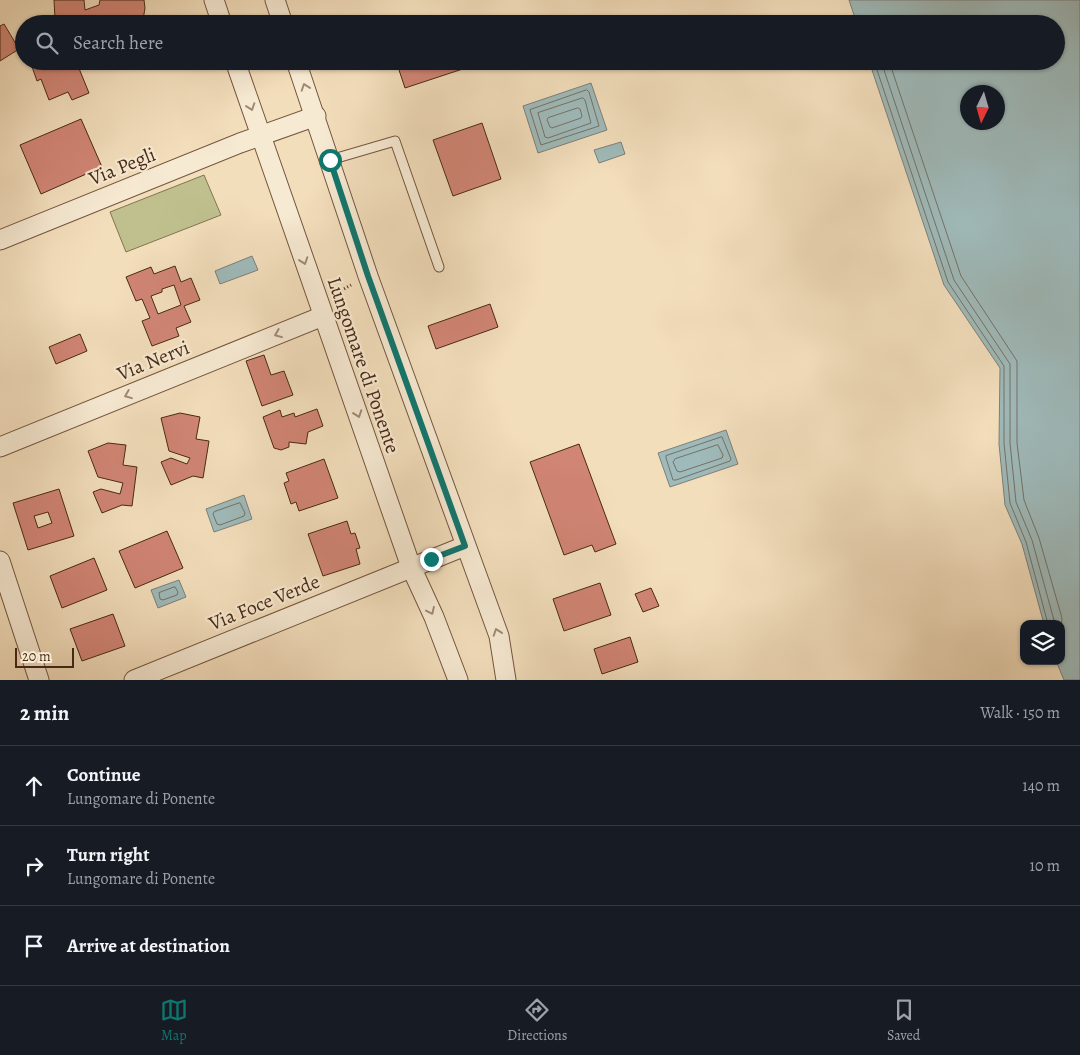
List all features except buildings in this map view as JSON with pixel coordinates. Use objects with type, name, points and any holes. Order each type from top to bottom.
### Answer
[{"type":"street","points":[[214,0],[219,15]]},
{"type":"street","points":[[275,0],[280,15]]},
{"type":"street","name":"Lungomare di Ponente","points":[[238,70],[411,567],[434,617],[458,680]]},
{"type":"street","name":"Lungomare di Ponente","points":[[299,70],[368,276],[500,641],[506,680]]},
{"type":"street","name":"Via Pegli","points":[[0,240],[260,136],[316,116]]},
{"type":"street","name":"Via Nervi","points":[[0,447],[324,316]]},
{"type":"street","name":"Via Foce Verde","points":[[134,680],[465,546]]},
{"type":"street","points":[[0,561],[39,680]]},
{"type":"lane","points":[[330,160],[395,141],[439,267]]},
{"type":"green space","points":[[204,175],[221,215],[126,252],[110,212]]},
{"type":"water","points":[[849,0],[1080,0],[1080,680],[1064,680],[1058,665],[1065,665],[1065,620],[1043,620],[1022,544],[1005,505],[999,444],[1000,368],[944,285],[872,70],[1065,70],[1065,15],[854,15]]},
{"type":"water","points":[[591,83],[607,130],[538,153],[523,106]]},
{"type":"water","points":[[621,142],[625,154],[599,163],[594,150]]},
{"type":"water","points":[[252,256],[258,270],[220,284],[215,271]]},
{"type":"water","points":[[726,430],[738,464],[670,487],[658,453]]},
{"type":"water","points":[[244,495],[252,519],[214,532],[206,509]]},
{"type":"water","points":[[179,580],[186,597],[158,608],[151,590]]},
{"type":"route","points":[[330,160],[368,276],[465,546],[431,559]]}]
